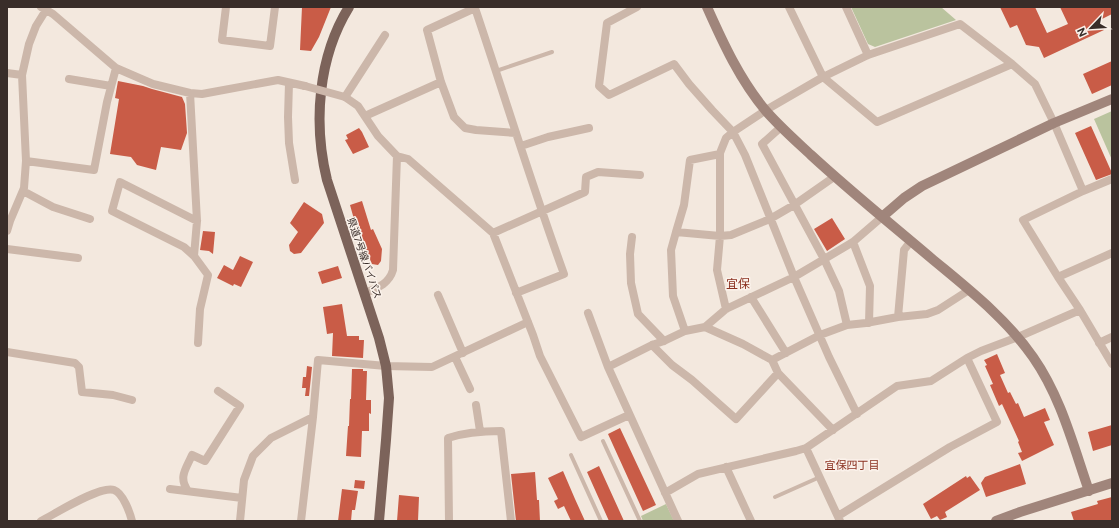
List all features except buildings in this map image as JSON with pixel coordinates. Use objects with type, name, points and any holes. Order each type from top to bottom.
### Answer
[{"type":"main road","name":"県道7号線バイパス","points":[[349,7],[333,41],[327,59],[323,78],[320,134],[323,163],[327,180],[379,338],[386,366],[389,398],[379,521]]},
{"type":"street","points":[[226,7],[222,40],[270,46],[275,7]]},
{"type":"street","points":[[637,7],[626,9],[607,23],[599,86],[609,95],[674,64],[689,84],[733,132],[745,155],[770,219],[829,357],[857,414]]},
{"type":"street","points":[[707,7],[723,43],[750,90],[781,127],[834,177],[970,290],[1018,337],[1046,378],[1060,407],[1089,491]]},
{"type":"street","points":[[789,7],[823,77],[877,122],[1012,64]]},
{"type":"street","points":[[846,7],[868,55]]},
{"type":"street","points":[[7,231],[24,188],[26,161],[22,75],[29,44],[44,8],[116,68],[153,84],[190,93],[202,94],[278,80],[346,97],[358,106],[378,136],[397,156],[408,159],[493,233],[540,356],[581,436],[629,415]]},
{"type":"street","points":[[516,132],[465,128],[454,118],[441,82],[427,30],[476,8],[521,146],[541,212],[564,274],[516,293]]},
{"type":"street","points":[[726,309],[717,270],[720,236],[720,154],[726,138],[766,110],[823,77],[868,55],[960,24],[1012,64],[1035,84],[1083,191]]},
{"type":"street","points":[[346,97],[385,35]]},
{"type":"street","points":[[26,161],[94,170],[116,68]]},
{"type":"street","points":[[7,73],[22,75]]},
{"type":"street","points":[[69,79],[111,86]]},
{"type":"street","points":[[289,82],[289,143],[295,180]]},
{"type":"street","points":[[365,116],[441,82]]},
{"type":"street","points":[[190,93],[197,220],[194,256]]},
{"type":"street","points":[[608,367],[652,345],[685,331],[705,327],[726,309],[794,276],[853,242],[904,198],[922,186],[1054,124],[1112,99]]},
{"type":"street","points":[[781,127],[762,144],[824,258],[839,291],[847,324]]},
{"type":"street","points":[[521,146],[548,137],[589,128]]},
{"type":"street","points":[[685,331],[673,296],[672,250],[684,205],[690,160],[720,154]]},
{"type":"street","points":[[364,293],[383,284],[392,275],[397,156]]},
{"type":"street","points":[[493,233],[586,192],[586,177],[598,172],[640,175]]},
{"type":"street","points":[[676,232],[720,236],[731,234],[770,219],[794,205],[834,177]]},
{"type":"street","points":[[1112,178],[1023,220],[1112,364]]},
{"type":"street","points":[[197,220],[120,182],[112,211],[184,247],[194,256],[208,275],[200,309],[198,343]]},
{"type":"street","points":[[23,191],[53,206],[90,219]]},
{"type":"street","points":[[632,237],[630,254],[631,283],[638,314],[664,341]]},
{"type":"street","points":[[898,317],[904,250],[912,241]]},
{"type":"street","points":[[853,242],[870,286],[869,323]]},
{"type":"street","points":[[7,249],[78,258]]},
{"type":"street","points":[[1058,277],[1112,253]]},
{"type":"street","points":[[772,360],[820,335],[847,324],[869,323],[898,317],[927,314],[938,310],[970,290]]},
{"type":"street","points":[[438,295],[463,353]]},
{"type":"street","points":[[751,297],[786,353]]},
{"type":"street","points":[[665,493],[698,474],[806,448],[897,386],[931,381],[967,358],[981,351],[1018,337],[1080,310]]},
{"type":"street","points":[[588,313],[608,367],[678,521]]},
{"type":"street","points":[[300,521],[313,417],[318,360],[386,366],[432,367],[528,322]]},
{"type":"street","points":[[705,327],[743,344],[772,360],[778,374],[833,430]]},
{"type":"street","points":[[1099,343],[1112,338]]},
{"type":"street","points":[[652,345],[672,365],[692,380],[736,419],[778,374]]},
{"type":"street","points":[[7,352],[75,364],[79,367],[82,392],[113,395],[132,400]]},
{"type":"street","points":[[455,357],[470,389]]},
{"type":"street","points":[[806,448],[839,518],[950,447],[997,422],[967,358]]},
{"type":"street","points":[[188,491],[183,484],[183,476],[192,455],[206,461],[240,406],[218,391]]},
{"type":"street","points":[[476,405],[480,431]]},
{"type":"street","points":[[240,521],[244,480],[253,456],[271,438],[313,417]]},
{"type":"street","points":[[449,521],[448,438],[463,433],[480,431],[501,432],[511,521]]},
{"type":"street","points":[[726,467],[751,521]]},
{"type":"street","points":[[996,521],[1112,483]]},
{"type":"street","points":[[41,521],[100,490],[109,489],[115,490],[120,494],[132,521]]},
{"type":"street","points":[[170,489],[242,498]]},
{"type":"lane","points":[[496,71],[552,52]]},
{"type":"lane","points":[[603,441],[640,521]]},
{"type":"lane","points":[[571,455],[601,521]]},
{"type":"lane","points":[[775,497],[820,477]]},
{"type":"green space","points":[[851,7],[941,7],[956,20],[875,47],[868,44]]},
{"type":"green space","points":[[1112,111],[1112,160],[1094,119]]},
{"type":"green space","points":[[666,504],[674,521],[643,521],[641,516]]},
{"type":"district","name":"宜保","points":[[738,284]]},
{"type":"district","name":"宜保四丁目","points":[[852,465]]}]
